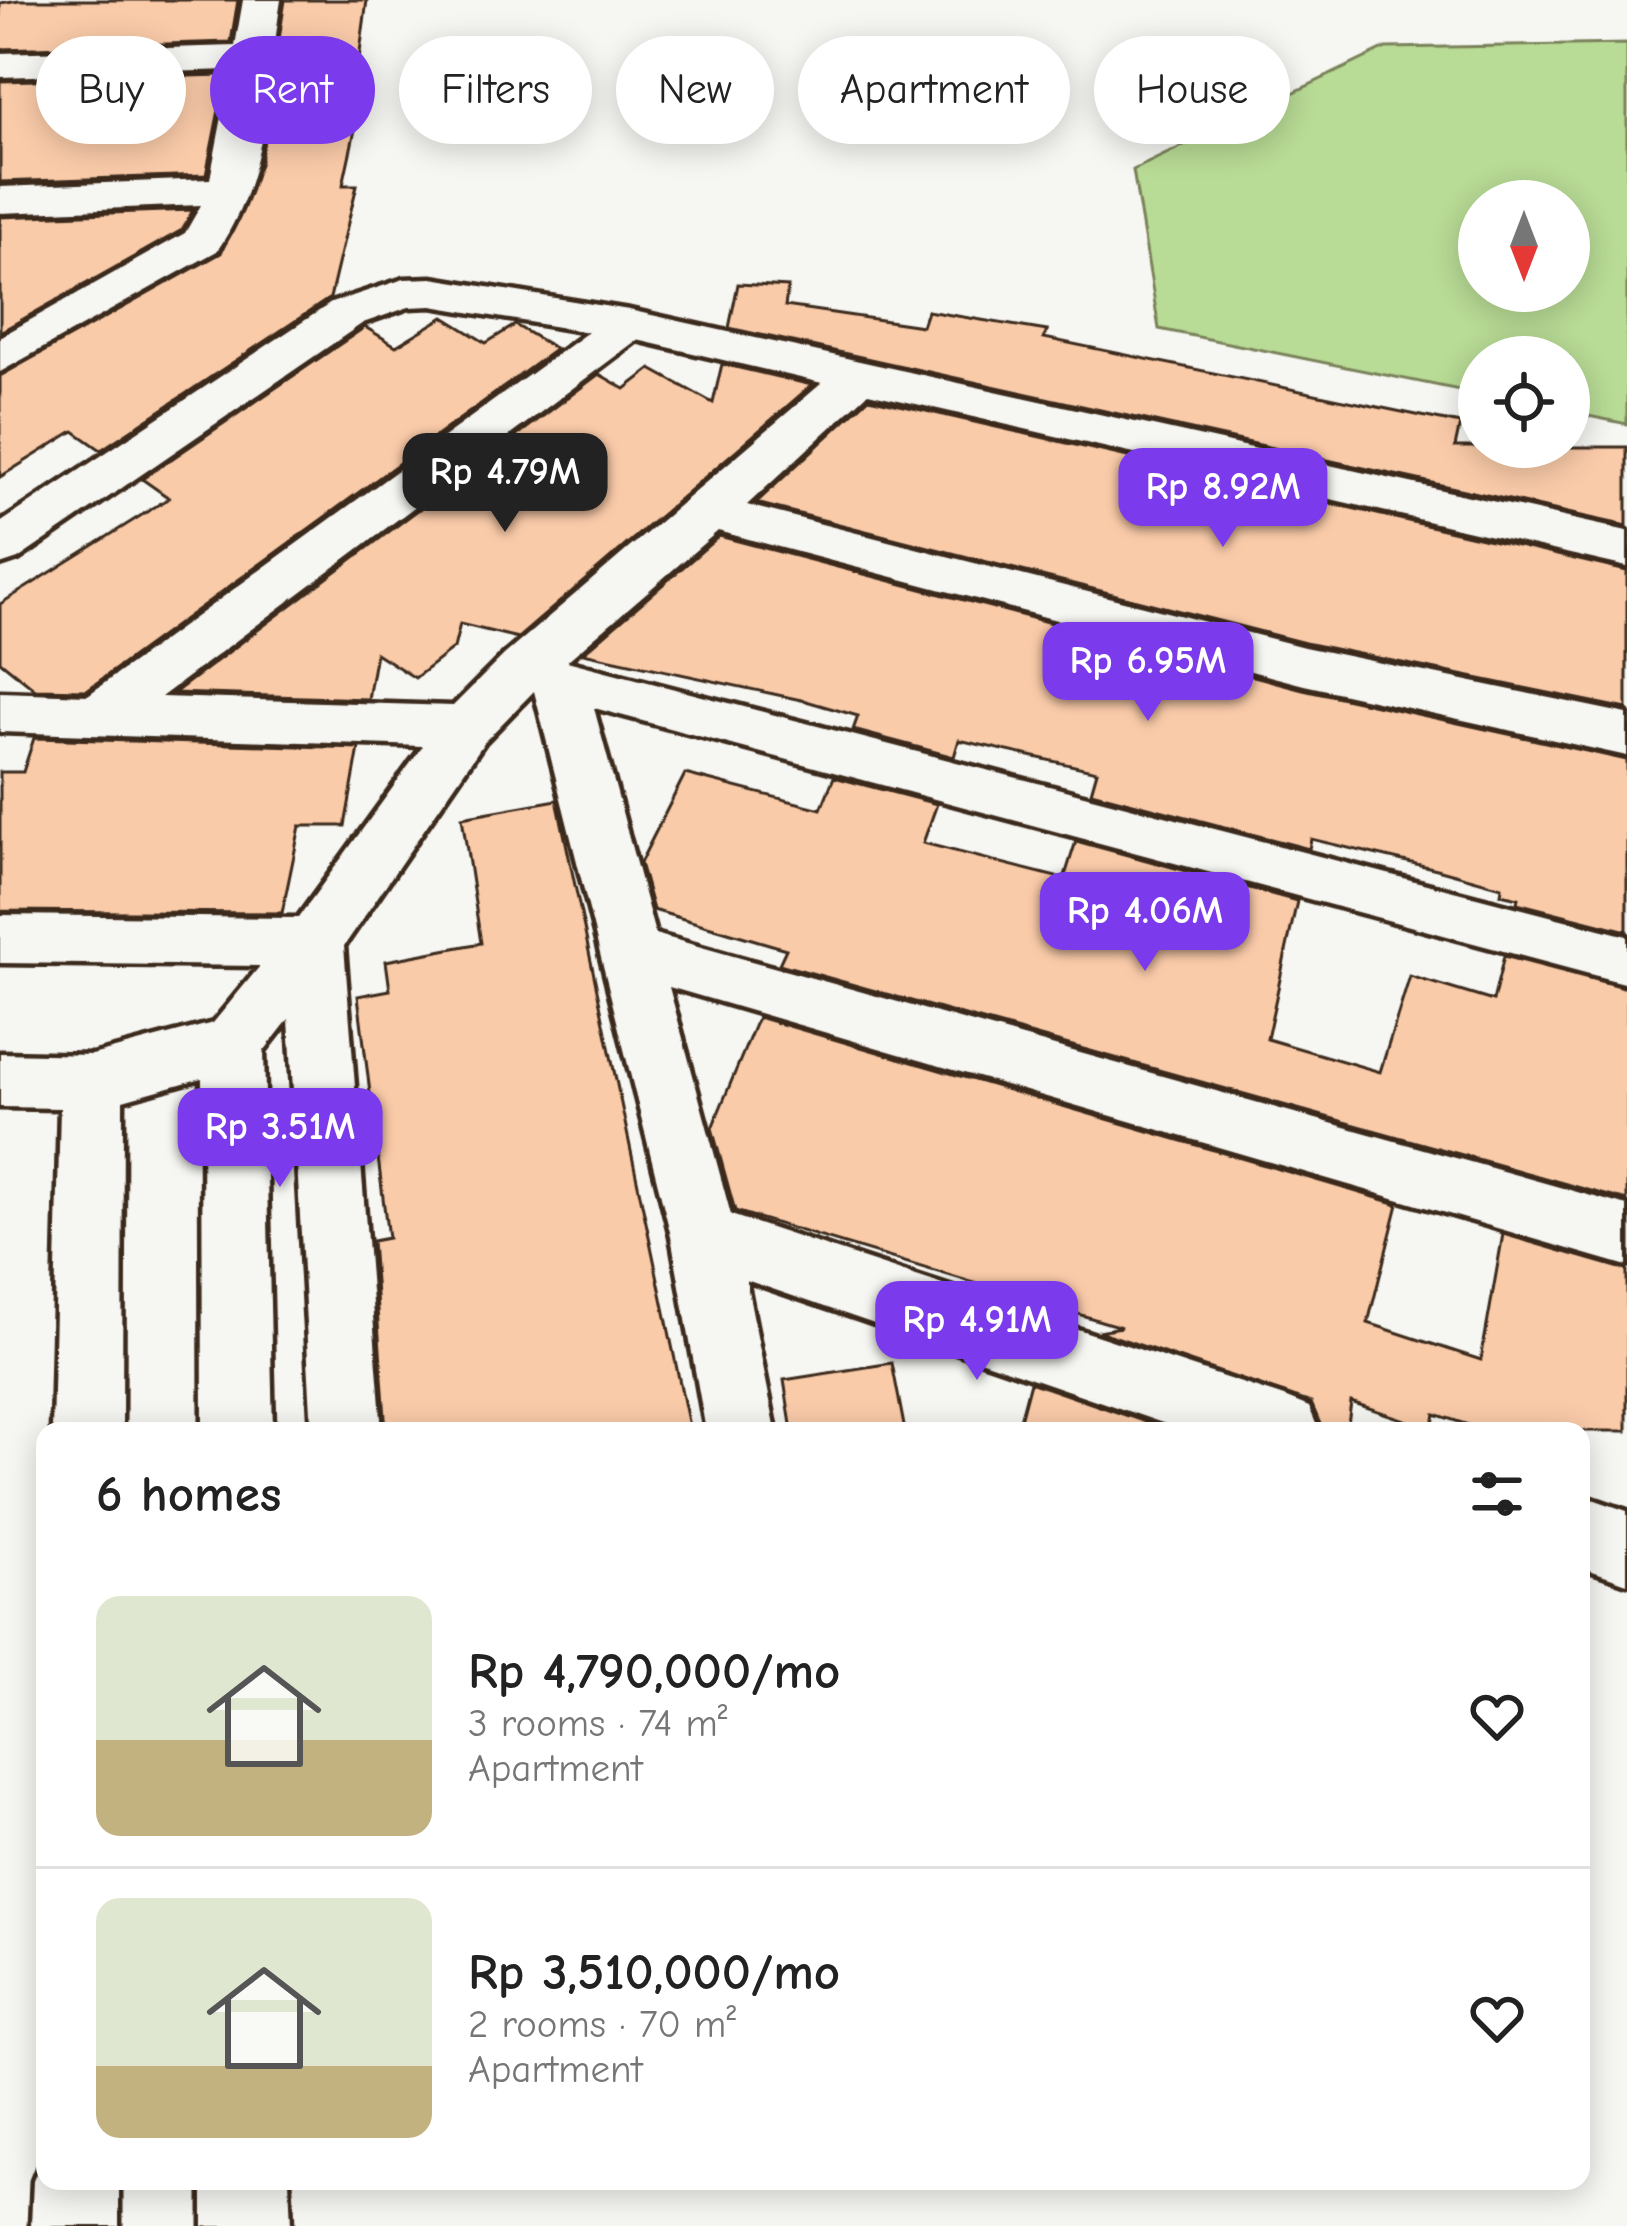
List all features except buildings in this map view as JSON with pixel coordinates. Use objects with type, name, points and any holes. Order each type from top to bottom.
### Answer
[{"type":"street","points":[[254,36],[262,0]]},
{"type":"street","points":[[0,65],[210,58]]},
{"type":"street","points":[[8,348],[201,242],[225,211],[237,144]]},
{"type":"street","points":[[0,200],[230,190]]},
{"type":"street","points":[[0,547],[347,313],[372,302],[432,292],[629,324],[1627,548]]},
{"type":"street","points":[[99,715],[629,324]]},
{"type":"street","points":[[0,1080],[92,1082],[233,1044],[314,942],[466,727],[542,674],[858,376]]},
{"type":"street","points":[[709,512],[1304,666],[1627,735]]},
{"type":"street","points":[[542,674],[631,951],[704,1236],[739,1422]]},
{"type":"street","points":[[542,674],[1627,960]]},
{"type":"street","points":[[0,712],[466,727]]},
{"type":"street","points":[[0,939],[314,942]]},
{"type":"street","points":[[314,942],[346,1422]]},
{"type":"street","points":[[631,951],[1627,1236]]},
{"type":"street","points":[[233,1044],[238,1422]]},
{"type":"street","points":[[87,1422],[92,1082]]},
{"type":"street","points":[[704,1236],[1257,1422]]},
{"type":"street","points":[[1590,1534],[1627,1547]]},
{"type":"street","points":[[75,2226],[76,2190]]},
{"type":"street","points":[[246,2190],[247,2226]]},
{"type":"green space","points":[[1627,44],[1627,424],[1590,416],[1590,336],[1458,336],[1458,390],[1159,329],[1133,170],[1187,144],[1290,144],[1290,94],[1386,48]]}]
